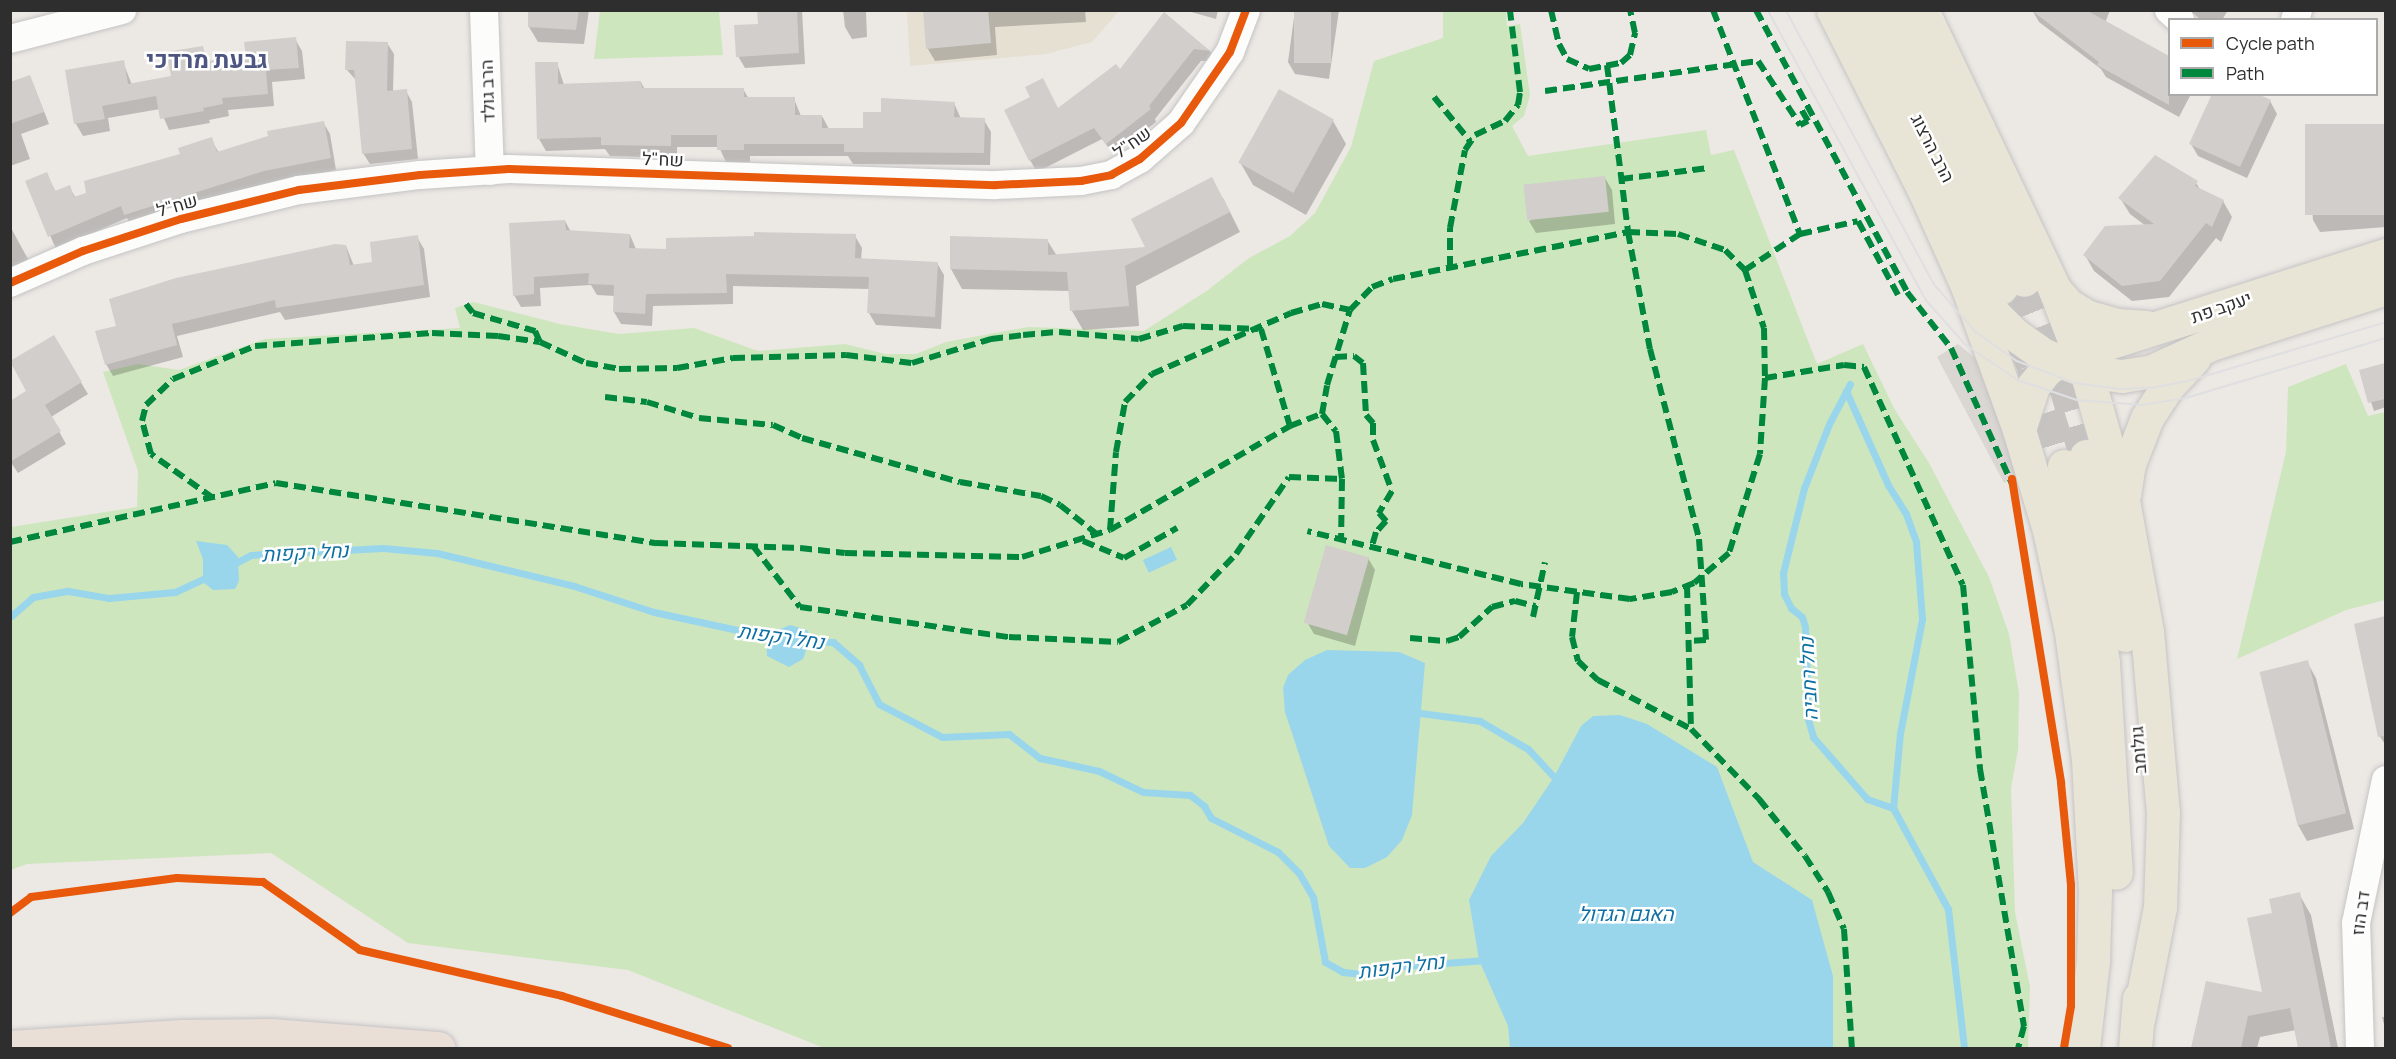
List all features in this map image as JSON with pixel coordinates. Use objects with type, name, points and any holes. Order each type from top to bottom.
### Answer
[{"type":"highway","points":[[10,1047],[182,1036],[271,1035],[438,1048]]},
{"type":"main road","points":[[1833,10],[1923,188],[1967,285],[2019,430],[2062,583],[2088,759],[2095,892],[2093,961],[2083,1048]]},
{"type":"main road","name":"הרב הרצוג","points":[[1860,10],[1941,159],[2013,284],[1959,138],[1889,10]]},
{"type":"main road","points":[[1922,10],[2055,290],[2074,361],[2124,506],[2147,631],[2163,813],[2160,907],[2136,1034]]},
{"type":"main road","name":"יעקב פת","points":[[2019,430],[2029,394],[2043,374],[2178,322],[2385,255]]},
{"type":"main road","name":"יעקב פת","points":[[1967,285],[2014,334],[2074,361],[2122,376],[2143,373],[2211,344],[2385,288]]},
{"type":"main road","points":[[2055,290],[2073,309],[2109,323],[2144,327],[2178,322]]},
{"type":"main road","points":[[2124,506],[2129,464],[2147,417],[2177,374],[2211,344]]},
{"type":"main road","name":"גולומב","points":[[2105,1048],[2117,896],[2111,746],[2093,589],[2075,461],[2121,608],[2139,749],[2143,886],[2136,1034]]},
{"type":"street","points":[[10,39],[122,10]]},
{"type":"street","name":"הרב גולד","points":[[484,10],[490,171]]},
{"type":"street","name":"שח\"ל","points":[[10,283],[130,235],[249,201],[362,181],[490,171],[996,185],[1081,181],[1111,175],[1140,159],[1181,123],[1230,52],[1246,10]]},
{"type":"street","name":"דב הוז","points":[[2360,1048],[2356,923],[2385,780]]},
{"type":"shaded area","points":[[907,11],[1119,11],[1092,42],[1046,54],[910,66]]},
{"type":"shaded area","points":[[1958,344],[1981,363],[2023,473],[2004,483],[1937,357]]},
{"type":"green space","points":[[600,11],[719,11],[723,55],[594,59]]},
{"type":"green space","points":[[1443,11],[1506,11],[1507,26],[1520,24],[1530,95],[1524,116],[1512,126],[1528,156],[1706,130],[1711,155],[1734,150],[1817,364],[1863,344],[1895,410],[1929,463],[1989,577],[2009,634],[2019,693],[2018,750],[2011,788],[2015,912],[2030,987],[2028,1048],[824,1048],[628,970],[408,943],[271,853],[27,864],[11,870],[11,527],[137,507],[138,471],[103,372],[138,364],[179,370],[265,339],[460,328],[455,308],[473,302],[560,324],[619,334],[694,328],[758,351],[845,344],[885,354],[916,354],[946,342],[1028,327],[1144,331],[1208,290],[1249,258],[1290,236],[1315,213],[1351,147],[1374,61],[1443,38]]},
{"type":"green space","points":[[2346,364],[2368,416],[2385,412],[2385,600],[2346,610],[2237,659],[2286,452],[2288,387]]},
{"type":"water","points":[[196,541],[227,545],[238,557],[239,581],[235,589],[213,590],[203,582],[203,559]]},
{"type":"water","points":[[1171,547],[1177,560],[1149,573],[1143,560]]},
{"type":"water","points":[[790,625],[807,630],[811,637],[803,659],[789,667],[767,656],[766,635]]},
{"type":"water","points":[[1327,650],[1399,652],[1425,663],[1412,815],[1402,840],[1387,857],[1365,868],[1350,868],[1329,846],[1285,712],[1283,688],[1288,675],[1305,660]]},
{"type":"water","name":"האגם הגדול","points":[[1620,715],[1647,724],[1717,767],[1753,862],[1812,900],[1833,976],[1833,1048],[1510,1048],[1508,1026],[1479,960],[1469,900],[1491,856],[1523,823],[1554,777],[1581,726],[1593,716]]},
{"type":"building","points":[[528,10],[579,10],[576,30],[528,27]]},
{"type":"building","points":[[757,10],[797,10],[799,53],[736,57],[734,25],[758,24]]},
{"type":"building","points":[[923,10],[988,10],[991,43],[926,49]]},
{"type":"building","points":[[1294,10],[1331,10],[1331,63],[1294,63]]},
{"type":"building","points":[[2031,10],[2086,10],[2168,55],[2169,105],[2097,65],[2099,62]]},
{"type":"building","points":[[1164,12],[1210,51],[1194,49],[1149,106],[1151,109],[1106,144],[1094,128],[1029,161],[1004,110],[1030,97],[1025,87],[1043,78],[1058,108],[1116,64],[1120,69]]},
{"type":"building","points":[[296,37],[299,68],[266,70],[268,94],[222,98],[223,104],[203,108],[204,111],[160,119],[156,96],[102,106],[105,119],[74,124],[65,70],[124,60],[128,84],[171,76],[166,52],[203,46],[206,61],[246,57],[244,42]]},
{"type":"building","points":[[346,41],[388,42],[387,91],[407,89],[412,149],[362,154],[354,70],[345,70]]},
{"type":"building","points":[[535,62],[558,62],[558,84],[641,81],[642,88],[744,88],[744,97],[795,97],[795,115],[822,115],[822,128],[863,128],[863,112],[881,112],[881,98],[955,102],[954,117],[985,118],[984,153],[844,152],[844,144],[744,144],[744,150],[717,150],[717,135],[671,135],[671,146],[601,145],[601,137],[537,139]]},
{"type":"building","points":[[30,75],[44,112],[10,124],[10,82]]},
{"type":"building","points":[[1279,89],[1334,120],[1293,193],[1238,162]]},
{"type":"building","points":[[2211,96],[2262,96],[2271,100],[2240,167],[2189,144]]},
{"type":"building","points":[[324,121],[331,158],[264,171],[124,215],[121,206],[48,237],[25,181],[47,172],[55,191],[70,185],[74,197],[86,193],[84,181],[180,154],[178,148],[212,137],[217,152],[268,136],[267,131]]},
{"type":"building","points":[[2305,124],[2385,124],[2385,215],[2305,215]]},
{"type":"building","points":[[2155,155],[2198,181],[2195,186],[2224,200],[2212,227],[2206,223],[2160,281],[2122,286],[2083,255],[2105,226],[2154,224],[2118,198]]},
{"type":"building","points":[[1605,176],[1609,212],[1527,220],[1523,185]]},
{"type":"building","points":[[1212,177],[1230,212],[1125,266],[1129,306],[1070,311],[1067,272],[950,269],[950,236],[1048,239],[1048,255],[1145,247],[1131,219]]},
{"type":"building","points":[[565,220],[566,230],[630,234],[629,248],[666,249],[666,238],[754,236],[754,232],[856,234],[855,258],[938,262],[935,317],[867,313],[869,277],[726,274],[727,293],[646,294],[645,314],[613,312],[614,285],[588,284],[589,273],[534,277],[534,294],[513,296],[509,223]]},
{"type":"building","points":[[418,235],[424,285],[276,308],[275,300],[172,324],[177,345],[105,365],[95,331],[116,326],[109,299],[176,278],[335,244],[346,245],[350,265],[372,262],[370,242]]},
{"type":"building","points":[[54,335],[82,382],[45,405],[61,431],[10,462],[10,401],[26,391],[10,361]]},
{"type":"building","points":[[2385,363],[2385,399],[2368,403],[2359,370]]},
{"type":"building","points":[[1326,545],[1369,557],[1347,635],[1304,623]]},
{"type":"building","points":[[2385,616],[2385,736],[2378,737],[2354,624]]},
{"type":"building","points":[[2308,660],[2346,813],[2298,825],[2259,672]]},
{"type":"building","points":[[2300,892],[2331,1048],[2298,1048],[2290,1008],[2248,1016],[2241,1048],[2191,1048],[2206,981],[2262,992],[2247,918],[2272,913],[2269,899]]},
{"type":"waterway","name":"נחל רחביה","points":[[1850,384],[1829,424],[1804,488],[1783,573],[1784,594],[1791,608],[1802,617],[1805,627],[1808,719],[1813,737],[1867,799],[1893,808],[1948,909],[1964,1048]]},
{"type":"waterway","points":[[1846,391],[1888,485],[1906,514],[1916,542],[1922,619],[1900,733],[1893,808]]},
{"type":"waterway","name":"נחל רקפות","points":[[232,565],[251,555],[383,548],[437,553],[574,586],[654,612],[774,638]]},
{"type":"waterway","name":"נחל רקפות","points":[[10,617],[33,597],[68,591],[109,598],[175,592],[211,575]]},
{"type":"waterway","name":"נחל רקפות","points":[[803,641],[833,642],[859,665],[879,704],[942,737],[1009,734],[1040,758],[1099,771],[1143,792],[1190,795],[1204,806],[1211,818],[1278,852],[1299,873],[1313,897],[1325,962],[1343,972],[1363,974],[1389,967],[1486,960]]},
{"type":"waterway","points":[[1420,713],[1480,721],[1528,749],[1554,777]]},
{"type":"tunnel","points":[[2024,280],[2063,378],[2086,456]]},
{"type":"tunnel","points":[[2001,288],[2033,365],[2064,466]]},
{"type":"tram line","points":[[1768,10],[1926,300],[1965,344],[2018,380],[2077,400],[2142,405],[2186,398],[2386,338]]},
{"type":"tram line","points":[[1786,10],[1934,284],[1976,332],[2017,361],[2075,383],[2120,389],[2152,388],[2192,380],[2386,322]]},
{"type":"marked path","points":[[1450,268],[1450,228],[1465,150],[1475,135],[1505,121],[1518,105],[1520,92],[1510,10]]},
{"type":"marked path","points":[[1551,10],[1559,44],[1567,59],[1589,69],[1621,63],[1630,55],[1635,33],[1630,10]]},
{"type":"marked path","points":[[1713,10],[1800,234]]},
{"type":"marked path","points":[[1756,10],[1907,292],[1951,348],[2012,484]]},
{"type":"marked path","points":[[1545,91],[1758,61],[1800,125],[1808,121],[1801,109]]},
{"type":"marked path","points":[[1607,65],[1628,232],[1650,349],[1699,539],[1706,640],[1688,641]]},
{"type":"marked path","points":[[1434,97],[1470,141]]},
{"type":"marked path","points":[[1621,179],[1708,168]]},
{"type":"marked path","points":[[1745,270],[1800,234],[1858,221],[1898,295]]},
{"type":"marked path","points":[[1110,530],[1116,452],[1125,402],[1152,374],[1291,313],[1322,304],[1350,310],[1372,287],[1393,279],[1628,232],[1678,234],[1725,250],[1745,270],[1764,328],[1765,378],[1760,454],[1729,553],[1694,583],[1672,592],[1630,599],[1521,584],[1307,531]]},
{"type":"marked path","points":[[466,304],[473,313],[535,331],[540,342]]},
{"type":"marked path","points":[[10,542],[276,483],[656,543],[800,548],[845,553],[1022,557],[1110,530],[1290,426],[1322,414],[1327,385],[1350,310]]},
{"type":"marked path","points":[[213,498],[151,454],[142,421],[146,405],[173,379],[255,346],[432,333],[498,336],[540,342],[586,363],[619,369],[677,368],[733,358],[846,355],[912,363],[991,339],[1023,335],[1059,332],[1139,339],[1183,326],[1258,329]]},
{"type":"marked path","points":[[1261,329],[1290,426]]},
{"type":"marked path","points":[[1335,357],[1354,356],[1363,363],[1366,415],[1373,423],[1373,440],[1392,491],[1379,513],[1386,521],[1376,532],[1371,549]]},
{"type":"marked path","points":[[1765,378],[1844,365],[1864,367],[1963,585],[1980,769],[2024,1026],[2018,1048]]},
{"type":"marked path","points":[[605,397],[647,402],[699,418],[773,425],[802,438],[960,482],[1041,496],[1060,505],[1098,535]]},
{"type":"marked path","points":[[1322,414],[1336,431],[1342,479],[1341,540]]},
{"type":"marked path","points":[[753,546],[800,607],[1009,637],[1118,642],[1187,605],[1236,554],[1289,477],[1342,479]]},
{"type":"marked path","points":[[1083,541],[1124,558],[1177,528]]},
{"type":"marked path","points":[[1533,617],[1545,562]]},
{"type":"marked path","points":[[1687,586],[1691,729]]},
{"type":"marked path","points":[[1577,592],[1572,637],[1578,661],[1598,680],[1691,729],[1759,799],[1805,856],[1828,892],[1844,929],[1852,1048]]},
{"type":"marked path","points":[[1410,638],[1447,641],[1459,637],[1492,607],[1515,601],[1535,606]]},
{"type":"cycle path","points":[[10,283],[83,251],[181,219],[299,190],[420,175],[509,169],[996,185],[1081,181],[1111,175],[1140,159],[1181,123],[1230,52],[1246,10]]},
{"type":"cycle path","points":[[2012,479],[2061,783],[2071,885],[2071,1006],[2064,1048]]},
{"type":"cycle path","points":[[10,913],[31,897],[177,878],[263,882],[360,950],[562,996],[728,1048]]},
{"type":"district","name":"גבעת מרדכי","points":[[207,59]]}]
